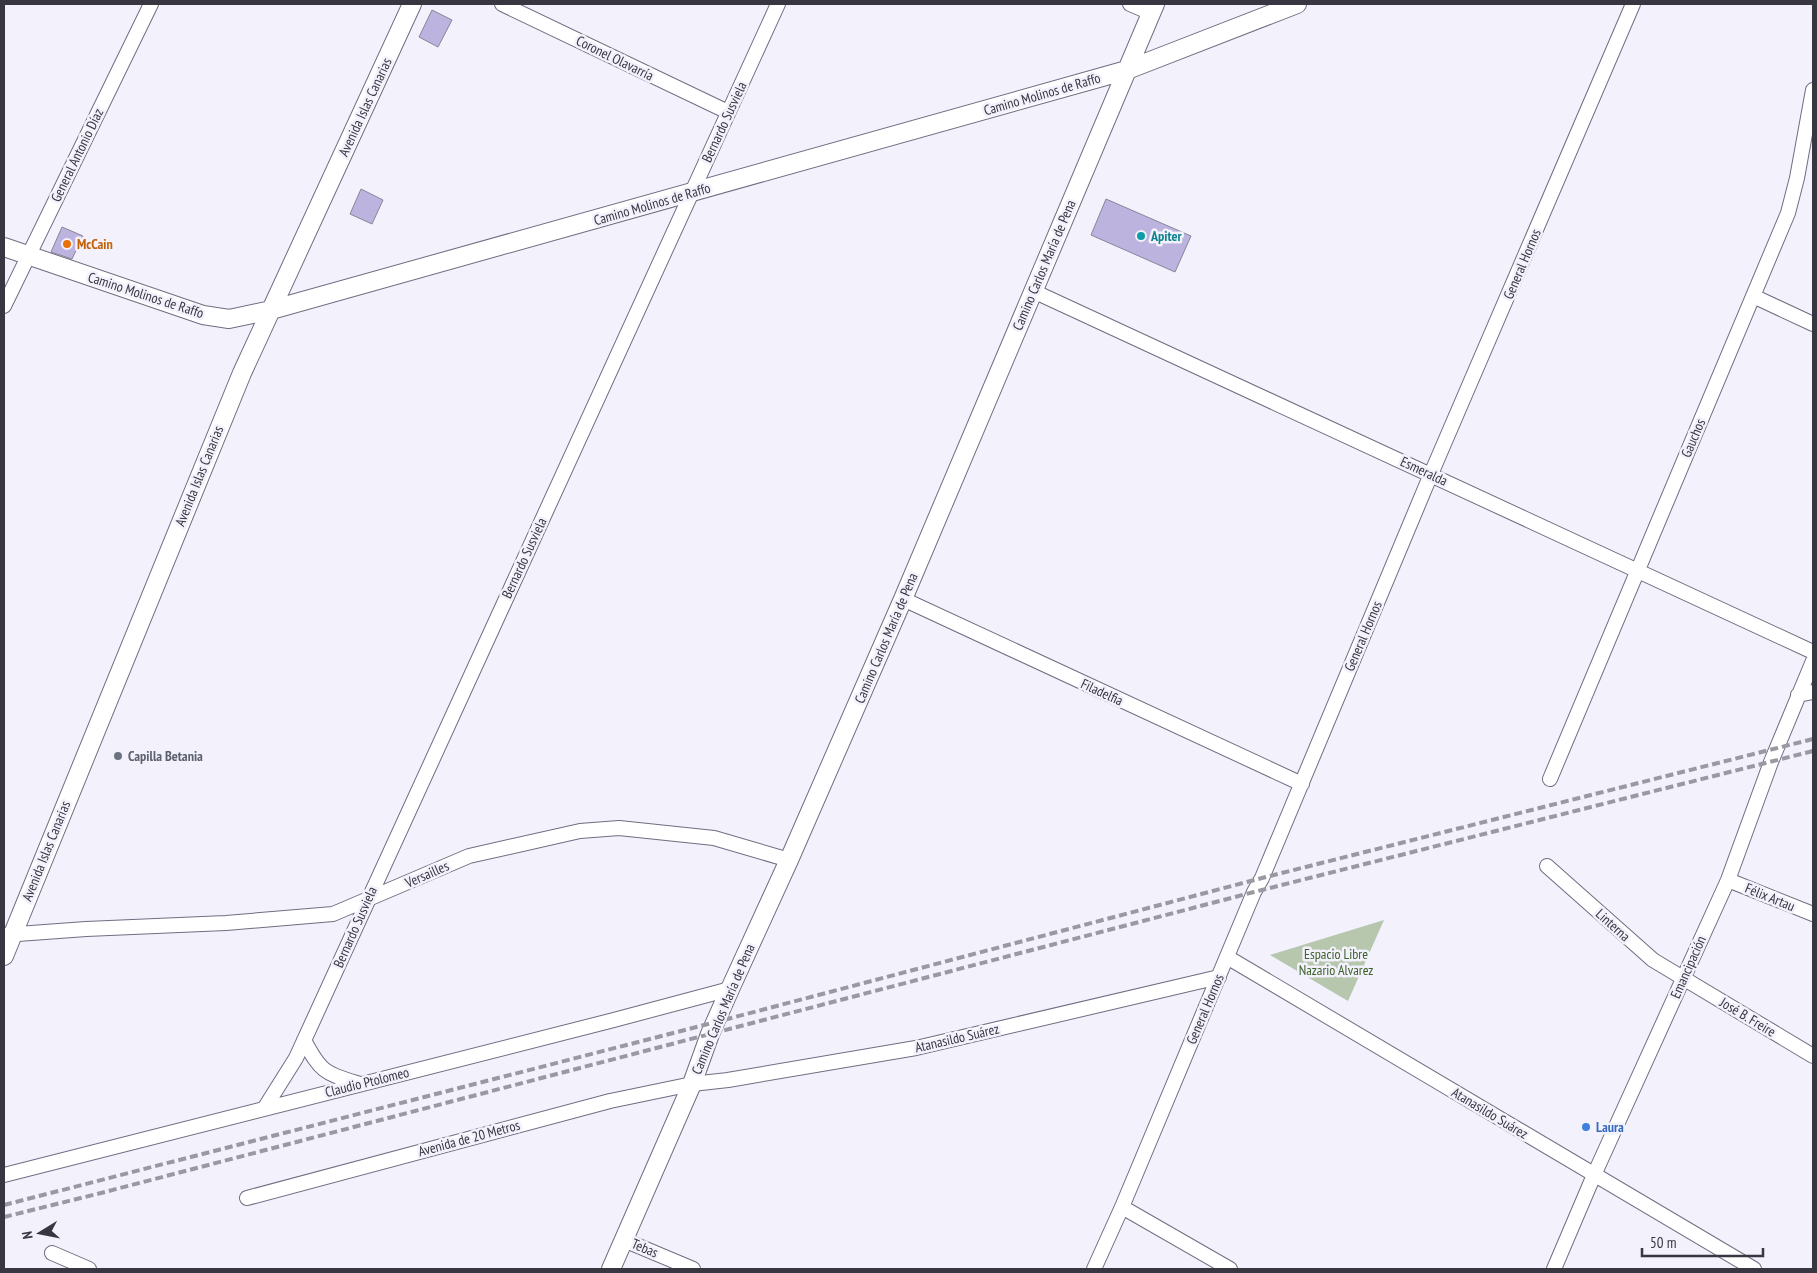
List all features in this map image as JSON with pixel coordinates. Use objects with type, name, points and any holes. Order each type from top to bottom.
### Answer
[{"type":"street","name":"General Antonio Díaz","points":[[4,306],[150,4]]},
{"type":"street","name":"Avenida Islas Canarias","points":[[4,956],[7,932],[242,373],[412,4]]},
{"type":"street","name":"Coronel Olavarría","points":[[502,4],[728,112]]},
{"type":"street","name":"Bernardo Susviela","points":[[264,1109],[296,1058],[778,4]]},
{"type":"street","points":[[1130,4],[1153,8]]},
{"type":"street","name":"Camino Molinos de Raffo","points":[[4,248],[203,315],[228,319],[271,310],[691,194],[1127,70],[1297,4]]},
{"type":"street","name":"General Hornos","points":[[1094,1269],[1302,784],[1431,474],[1633,4]]},
{"type":"street","name":"Camino Carlos María de Pena","points":[[611,1269],[692,1084],[710,1034],[903,599],[1153,8]]},
{"type":"street","name":"Gauchos","points":[[1550,778],[1788,214],[1797,178],[1813,90]]},
{"type":"street","name":"Esmeralda","points":[[1033,291],[1813,652]]},
{"type":"street","points":[[1752,296],[1813,324]]},
{"type":"street","name":"Filadelfia","points":[[903,599],[1302,784]]},
{"type":"street","name":"Emancipación","points":[[1554,1269],[1594,1175],[1728,880],[1771,762],[1813,661]]},
{"type":"street","points":[[1798,695],[1813,692]]},
{"type":"street","name":"Versailles","points":[[7,932],[226,923],[333,914],[469,856],[580,831],[619,828],[714,838],[788,860]]},
{"type":"street","name":"Linterna","points":[[1547,866],[1653,960],[1683,978]]},
{"type":"street","name":"Félix Artau","points":[[1728,880],[1813,914]]},
{"type":"street","name":"Atanasildo Suárez","points":[[1227,957],[1754,1269]]},
{"type":"street","name":"Atanasildo Suárez","points":[[692,1084],[728,1080],[916,1048],[1218,977]]},
{"type":"street","name":"José B. Freire","points":[[1683,978],[1813,1056]]},
{"type":"street","name":"Claudio Ptolomeo","points":[[4,1175],[600,1024],[730,989]]},
{"type":"street","points":[[304,1040],[316,1064],[332,1075],[360,1084]]},
{"type":"street","name":"Avenida de 20 Metros","points":[[247,1198],[610,1101],[692,1084]]},
{"type":"street","points":[[1122,1207],[1230,1269]]},
{"type":"street","name":"Tebas","points":[[624,1240],[693,1269]]},
{"type":"street","points":[[52,1253],[89,1269]]},
{"type":"green space","name":"Espacio Libre Nazario Alvarez","points":[[1384,920],[1348,1001],[1270,955]]},
{"type":"building","points":[[432,10],[452,20],[438,47],[419,37]]},
{"type":"building","points":[[361,189],[383,200],[372,224],[350,214]]},
{"type":"building","name":"Apiter","points":[[1106,199],[1191,236],[1175,272],[1091,235]]},
{"type":"building","name":"McCain","points":[[62,227],[83,236],[72,259],[51,252]]},
{"type":"railway","points":[[4,1205],[716,1022],[1262,878],[1813,739]]},
{"type":"railway","points":[[4,1217],[1254,892],[1813,751]]},
{"type":"place","name":"Apiter","points":[[1141,236]]},
{"type":"place","name":"McCain","points":[[67,244]]},
{"type":"place","name":"Capilla Betania","points":[[118,756]]},
{"type":"place","name":"Laura","points":[[1586,1127]]}]
